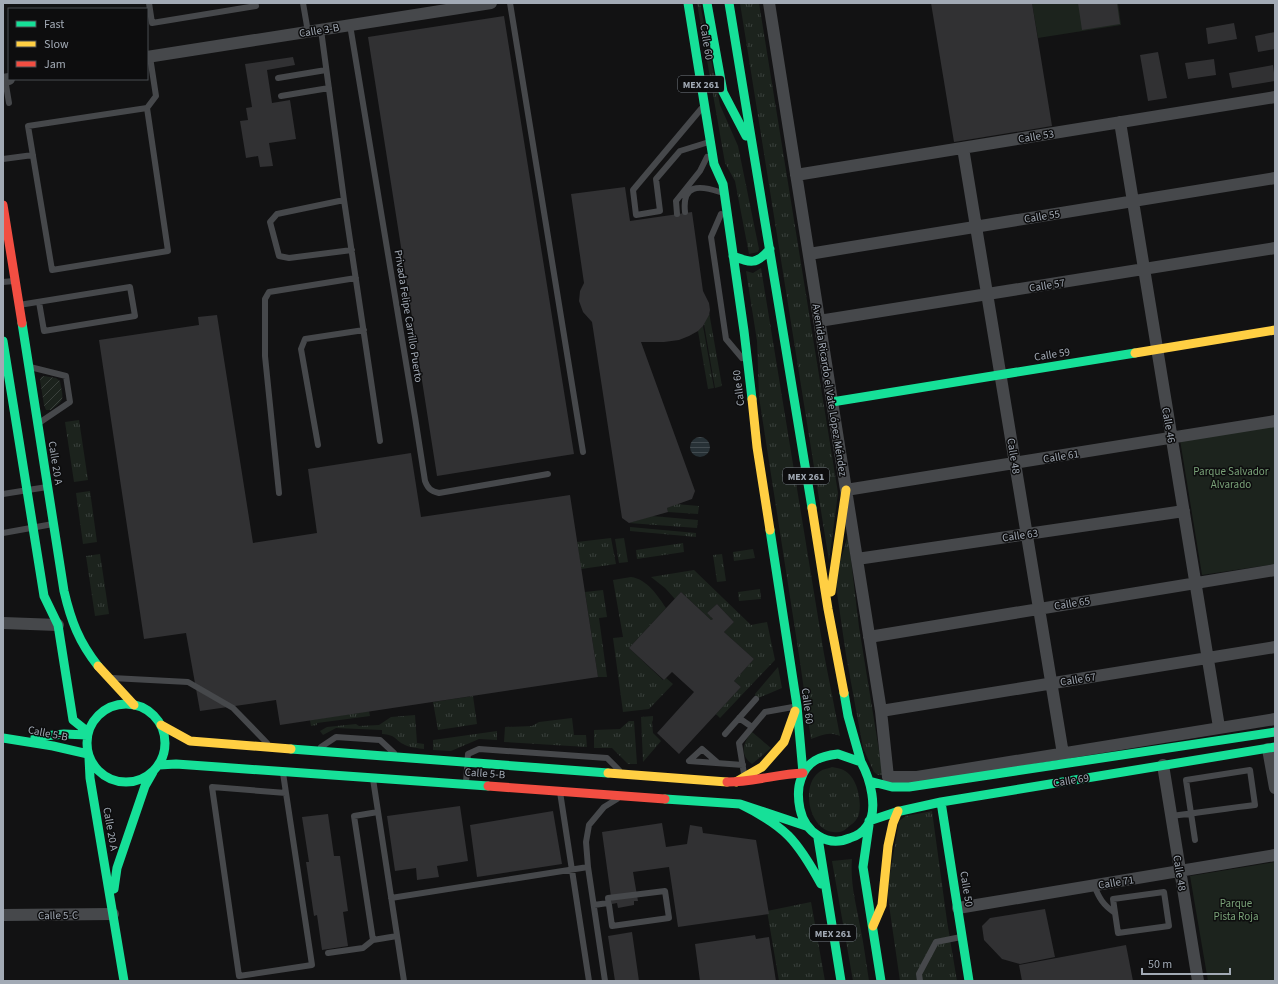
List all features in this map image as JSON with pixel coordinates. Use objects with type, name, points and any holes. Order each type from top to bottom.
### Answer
[{"type":"street","name":"Calle 3-B","points":[[148,57],[490,3]]},
{"type":"street","name":"Calle 60","points":[[688,3],[714,164],[723,184],[726,203],[759,455],[797,706],[803,773]]},
{"type":"street","points":[[707,3],[723,92],[754,152]]},
{"type":"street","name":"MEX 261","points":[[729,3],[788,355],[800,440],[828,609],[848,716],[861,762]]},
{"type":"street","name":"Avenida Ricardo el Vate López Méndez","points":[[769,3],[819,321],[836,408],[846,490],[881,711],[888,777]]},
{"type":"street","name":"Calle 53","points":[[796,175],[1275,97]]},
{"type":"street","name":"Calle 46","points":[[1120,122],[1219,727]]},
{"type":"street","name":"Calle 48","points":[[963,148],[1064,759]]},
{"type":"street","name":"Calle 55","points":[[809,254],[1275,178]]},
{"type":"street","name":"Calle 20 A","points":[[3,205],[64,591],[70,616],[78,638],[91,657],[108,678],[134,705]]},
{"type":"street","name":"Calle 57","points":[[819,321],[1275,248]]},
{"type":"street","points":[[733,256],[751,262],[758,262],[770,249]]},
{"type":"street","name":"Calle 59","points":[[836,408],[1002,382],[1275,330]]},
{"type":"street","name":"Calle 59","points":[[1064,374],[1157,353],[1275,338]]},
{"type":"street","points":[[3,341],[7,396],[27,490],[44,596],[58,625],[73,720],[88,733]]},
{"type":"street","name":"Calle 61","points":[[846,490],[1275,421]]},
{"type":"street","points":[[828,609],[846,490]]},
{"type":"street","name":"Calle 63","points":[[857,559],[1184,512]]},
{"type":"street","name":"Calle 65","points":[[869,637],[1275,570]]},
{"type":"street","points":[[3,623],[58,625]]},
{"type":"street","name":"Calle 67","points":[[881,711],[1275,647]]},
{"type":"street","points":[[118,705],[134,705],[150,712],[161,725],[165,735],[166,745],[164,756],[156,768],[145,778],[127,783],[118,782],[108,779],[94,767],[86,744],[88,733],[96,717],[110,707],[118,705]]},
{"type":"street","points":[[736,782],[762,767],[784,742],[797,706]]},
{"type":"street","name":"Calle 69","points":[[870,780],[892,787],[909,787],[1000,774],[1064,759],[1219,727],[1275,719]]},
{"type":"street","name":"Calle 5-B","points":[[161,725],[190,741],[622,774],[736,782],[784,774],[803,773]]},
{"type":"street","name":"Calle 69","points":[[888,777],[917,777],[1006,763],[1064,759],[1275,732]]},
{"type":"street","name":"Calle 5-B","points":[[88,733],[3,738],[53,746],[89,756]]},
{"type":"street","points":[[1271,751],[1275,788]]},
{"type":"street","name":"Calle 69","points":[[869,823],[885,814],[941,802],[1163,765],[1210,767],[1271,751]]},
{"type":"street","points":[[828,754],[838,754],[861,762],[870,780],[872,807],[869,823],[860,834],[846,841],[828,841],[818,838],[806,826],[801,816],[798,785],[803,773],[810,762],[828,754]]},
{"type":"street","name":"Calle 20 A","points":[[89,756],[90,778],[124,981]]},
{"type":"street","points":[[1000,774],[1006,763]]},
{"type":"street","name":"Calle 5-B","points":[[156,768],[176,764],[740,804],[806,826]]},
{"type":"street","name":"Calle 48","points":[[1163,765],[1198,981]]},
{"type":"street","name":"Calle 20 A","points":[[113,909],[117,868],[145,786],[156,768]]},
{"type":"street","name":"Calle 50","points":[[941,802],[969,981]]},
{"type":"street","points":[[740,804],[776,824],[794,840],[804,852],[826,894]]},
{"type":"street","points":[[873,927],[882,907],[887,846],[892,822],[898,811]]},
{"type":"street","name":"MEX 261","points":[[869,823],[863,867],[881,981]]},
{"type":"street","name":"MEX 261","points":[[818,838],[841,981]]},
{"type":"street","name":"Calle 71","points":[[958,908],[1275,855]]},
{"type":"street","name":"Calle 5-C","points":[[3,915],[113,909]]},
{"type":"lane","points":[[149,3],[152,23],[256,6],[255,3]]},
{"type":"lane","points":[[303,3],[308,32]]},
{"type":"lane","points":[[510,3],[583,452]]},
{"type":"lane","name":"Privada Felipe Carrillo Puerto","points":[[350,25],[415,417],[424,481],[432,492],[439,493],[548,474]]},
{"type":"lane","points":[[321,30],[344,200],[380,441]]},
{"type":"lane","points":[[147,108],[168,251],[52,270],[28,126],[147,108],[156,96],[148,57]]},
{"type":"lane","points":[[278,78],[326,70]]},
{"type":"lane","points":[[6,79],[9,102]]},
{"type":"lane","points":[[281,96],[329,88]]},
{"type":"lane","points":[[705,104],[633,190],[636,215],[660,211],[656,179],[680,151],[711,144]]},
{"type":"lane","points":[[677,214],[676,201],[700,171],[711,144]]},
{"type":"lane","points":[[3,159],[33,155]]},
{"type":"lane","points":[[685,212],[684,204],[686,198],[695,188],[703,186],[724,193]]},
{"type":"lane","points":[[344,200],[277,214],[270,222],[279,256],[289,258],[352,250]]},
{"type":"lane","points":[[726,203],[711,237],[726,339],[748,365]]},
{"type":"lane","points":[[279,493],[265,356],[265,299],[269,292],[356,278]]},
{"type":"lane","points":[[3,282],[15,281]]},
{"type":"lane","points":[[19,305],[130,287],[136,316],[44,331],[39,302]]},
{"type":"lane","points":[[318,445],[301,349],[305,339],[364,330]]},
{"type":"lane","points":[[29,367],[66,376],[70,402],[38,423]]},
{"type":"lane","points":[[3,494],[48,487]]},
{"type":"lane","points":[[3,533],[54,524]]},
{"type":"lane","points":[[108,678],[188,682],[233,708],[271,747]]},
{"type":"lane","points":[[725,734],[756,699]]},
{"type":"lane","points":[[745,777],[739,742],[765,712],[797,706]]},
{"type":"lane","points":[[739,718],[752,727]]},
{"type":"lane","points":[[316,750],[336,737],[380,740],[399,757]]},
{"type":"lane","points":[[466,784],[468,754],[479,749],[607,758],[622,774]]},
{"type":"lane","points":[[718,763],[743,765]]},
{"type":"lane","points":[[1172,816],[1191,814],[1255,805],[1250,770],[1210,767],[1186,780],[1191,814],[1195,840]]},
{"type":"lane","points":[[282,771],[286,793],[312,965],[239,976],[212,787],[286,793]]},
{"type":"lane","points":[[372,777],[404,981]]},
{"type":"lane","points":[[560,791],[589,981]]},
{"type":"lane","points":[[605,981],[588,867],[586,842],[589,825],[604,806],[624,796]]},
{"type":"lane","points":[[373,940],[354,816],[378,812]]},
{"type":"lane","points":[[391,898],[588,867]]},
{"type":"lane","points":[[1094,886],[1099,898],[1106,907],[1115,913],[1118,933],[1169,926],[1164,892],[1113,899],[1115,913]]},
{"type":"lane","points":[[665,890],[669,918],[612,926],[608,903],[608,898],[665,890]]},
{"type":"lane","points":[[594,904],[608,903]]},
{"type":"lane","points":[[328,953],[363,948],[373,940],[397,936]]},
{"type":"lane","points":[[920,981],[919,974],[936,942],[962,937]]},
{"type":"green space","points":[[697,3],[700,3],[720,105],[738,146],[759,249],[758,252],[749,254],[735,181],[725,163]]},
{"type":"green space","points":[[740,3],[759,3],[838,493],[829,561]]},
{"type":"green space","points":[[1032,3],[1118,3],[1121,25],[1038,38]]},
{"type":"green space","points":[[761,268],[824,654],[840,736],[829,734],[811,739],[759,397],[757,341],[746,271],[753,273]]},
{"type":"green space","points":[[709,312],[722,386],[715,388],[704,324]]},
{"type":"green space","points":[[703,326],[714,388],[708,389],[698,331]]},
{"type":"green space","points":[[41,377],[56,378],[60,381],[62,398],[61,401],[51,410],[46,410],[44,405],[40,380]]},
{"type":"green space","points":[[79,420],[88,480],[74,482],[65,422]]},
{"type":"green space","name":"Parque Salvador Alvarado","points":[[1275,424],[1275,564],[1202,575],[1180,440]]},
{"type":"green space","points":[[90,491],[97,542],[83,544],[76,493]]},
{"type":"green space","points":[[676,504],[699,506],[698,514],[668,512],[667,508]]},
{"type":"green space","points":[[652,516],[698,520],[697,528],[629,523]]},
{"type":"green space","points":[[630,527],[696,533],[696,537],[630,531]]},
{"type":"green space","points":[[848,535],[859,627],[883,775],[878,775],[874,772],[863,748],[846,655],[835,579]]},
{"type":"green space","points":[[611,538],[616,564],[581,569],[577,542]]},
{"type":"green space","points":[[624,538],[628,562],[619,563],[615,539]]},
{"type":"green space","points":[[683,543],[684,552],[637,559],[636,550]]},
{"type":"green space","points":[[753,549],[755,558],[734,561],[733,552]]},
{"type":"green space","points":[[100,554],[109,614],[95,616],[86,556]]},
{"type":"green space","points":[[722,554],[726,581],[717,582],[713,555]]},
{"type":"green space","points":[[694,570],[751,625],[767,622],[775,660],[720,718],[716,714],[741,687],[734,681],[754,659],[724,632],[734,622],[717,604],[707,613],[713,619],[711,620],[681,592],[675,599],[665,588],[651,577]]},
{"type":"green space","points":[[631,577],[637,578],[647,585],[656,593],[666,608],[629,648],[663,680],[666,678],[673,684],[649,709],[623,712],[613,638],[623,637],[613,580]]},
{"type":"green space","points":[[760,589],[761,599],[739,601],[738,592]]},
{"type":"green space","points":[[603,590],[607,617],[599,618],[607,677],[598,677],[585,592]]},
{"type":"green space","points":[[778,667],[782,688],[756,699],[755,694]]},
{"type":"green space","points":[[473,696],[477,724],[438,730],[433,702]]},
{"type":"green space","points":[[369,711],[370,716],[317,723],[317,725],[311,726],[310,720]]},
{"type":"green space","points":[[415,715],[417,743],[424,744],[424,749],[405,745],[393,737],[382,734],[382,730],[336,728],[323,735],[320,731],[327,727],[356,724],[359,726],[379,725],[391,717]]},
{"type":"green space","points":[[653,716],[653,733],[661,741],[643,762],[641,717]]},
{"type":"green space","points":[[572,718],[574,735],[586,735],[587,747],[504,742],[505,727],[532,726],[539,722]]},
{"type":"green space","points":[[629,721],[634,721],[637,764],[628,764],[612,748],[594,748],[594,730],[620,729]]},
{"type":"green space","points":[[497,731],[497,740],[479,739],[451,751],[433,750],[433,740]]},
{"type":"green space","points":[[752,732],[771,748],[752,764],[745,757],[744,748],[746,740]]},
{"type":"green space","points":[[832,767],[841,769],[851,776],[855,782],[860,802],[857,819],[839,832],[833,832],[825,829],[818,823],[813,816],[810,807],[809,797],[813,779],[823,770]]},
{"type":"green space","points":[[932,811],[957,981],[900,981],[887,891],[899,821],[906,816]]},
{"type":"green space","points":[[852,859],[855,901],[869,981],[853,981],[832,861]]},
{"type":"green space","name":"Parque Pista Roja","points":[[1275,862],[1275,981],[1208,981],[1190,876]]},
{"type":"green space","points":[[811,902],[825,981],[779,981],[767,911]]},
{"type":"shaded area","points":[[700,437],[707,440],[710,447],[707,454],[700,457],[693,454],[690,447],[693,440]]},
{"type":"building","points":[[931,3],[1032,3],[1052,126],[954,142]]},
{"type":"building","points":[[1078,3],[1117,3],[1120,24],[1082,30]]},
{"type":"building","points":[[504,16],[574,454],[437,476],[368,37]]},
{"type":"building","points":[[1234,23],[1237,39],[1208,44],[1206,28]]},
{"type":"building","points":[[1275,32],[1275,49],[1258,52],[1255,36]]},
{"type":"building","points":[[1158,52],[1167,98],[1148,101],[1140,55]]},
{"type":"building","points":[[293,57],[295,65],[267,70],[272,103],[290,100],[296,139],[269,143],[273,166],[260,167],[258,156],[246,158],[240,121],[248,120],[246,108],[252,107],[245,64]]},
{"type":"building","points":[[1214,59],[1216,75],[1188,79],[1185,63]]},
{"type":"building","points":[[1273,65],[1275,81],[1232,88],[1229,73]]},
{"type":"building","points":[[625,187],[630,221],[692,212],[703,291],[709,303],[710,310],[703,326],[689,336],[679,340],[664,342],[641,342],[695,491],[692,499],[667,508],[668,512],[629,523],[622,518],[592,322],[583,312],[579,301],[580,291],[584,283],[571,194]]},
{"type":"building","points":[[217,315],[253,543],[317,533],[308,469],[411,453],[421,517],[570,495],[598,677],[280,725],[276,700],[200,711],[186,633],[144,639],[99,340],[199,325],[198,317]]},
{"type":"building","points":[[681,592],[711,620],[713,619],[707,613],[717,604],[734,622],[724,632],[754,659],[734,681],[741,687],[679,754],[657,733],[694,692],[672,672],[664,680],[629,648]]},
{"type":"building","points":[[460,806],[468,861],[437,866],[439,877],[417,880],[416,868],[395,871],[387,816]]},
{"type":"building","points":[[553,811],[562,864],[477,877],[470,825]]},
{"type":"building","points":[[328,814],[334,856],[340,856],[348,911],[343,912],[348,946],[322,950],[317,915],[314,916],[306,862],[309,862],[302,817]]},
{"type":"building","points":[[662,823],[666,847],[687,844],[690,825],[702,827],[703,833],[756,840],[769,914],[678,927],[669,867],[633,872],[638,901],[634,901],[634,905],[618,908],[617,903],[612,904],[602,832]]},
{"type":"building","points":[[1045,909],[1055,957],[1020,964],[1002,959],[984,940],[982,926],[990,918]]},
{"type":"building","points":[[632,932],[639,981],[615,981],[608,936]]},
{"type":"building","points":[[755,935],[756,939],[769,937],[776,981],[700,981],[695,944]]},
{"type":"building","points":[[1126,945],[1133,981],[1022,981],[1019,965]]},
{"type":"traffic: fast","points":[[688,3],[714,164],[723,184],[752,399]]},
{"type":"traffic: fast","points":[[707,3],[723,92],[746,136]]},
{"type":"traffic: fast","points":[[729,3],[812,508]]},
{"type":"traffic: fast","points":[[733,256],[744,260],[753,261],[761,258],[770,249]]},
{"type":"traffic: fast","points":[[22,323],[64,591],[76,631],[98,666]]},
{"type":"traffic: fast","points":[[3,341],[44,596],[58,625],[73,720],[88,732]]},
{"type":"traffic: fast","points":[[832,402],[1135,353]]},
{"type":"traffic: fast","points":[[770,530],[797,706],[803,773]]},
{"type":"traffic: fast","points":[[844,693],[848,716],[861,762]]},
{"type":"traffic: fast","points":[[118,704],[134,704],[148,710],[159,721],[165,735],[165,743],[165,751],[159,765],[148,776],[134,782],[118,782],[104,776],[93,765],[87,751],[87,735],[93,721],[104,710],[118,704]]},
{"type":"traffic: fast","points":[[869,781],[892,787],[909,787],[1275,732]]},
{"type":"traffic: fast","points":[[35,737],[64,734],[87,735]]},
{"type":"traffic: fast","points":[[3,738],[53,746],[88,754]]},
{"type":"traffic: fast","points":[[869,821],[896,812],[941,802],[1275,747]]},
{"type":"traffic: fast","points":[[291,749],[608,773]]},
{"type":"traffic: fast","points":[[838,754],[861,762],[870,785],[873,803],[871,819],[860,834],[841,841],[833,841],[818,836],[807,825],[800,809],[798,790],[804,773],[815,760],[825,756],[838,754]]},
{"type":"traffic: fast","points":[[89,758],[90,778],[124,981]]},
{"type":"traffic: fast","points":[[159,765],[176,764],[488,786]]},
{"type":"traffic: fast","points":[[114,889],[117,868],[145,786],[153,772]]},
{"type":"traffic: fast","points":[[665,799],[740,804],[806,826]]},
{"type":"traffic: fast","points":[[941,802],[969,981]]},
{"type":"traffic: fast","points":[[740,804],[779,827],[797,845],[821,884]]},
{"type":"traffic: fast","points":[[869,825],[863,867],[881,981]]},
{"type":"traffic: fast","points":[[818,838],[841,981]]},
{"type":"traffic: slow","points":[[1135,353],[1275,330]]},
{"type":"traffic: slow","points":[[752,399],[757,447],[770,530]]},
{"type":"traffic: slow","points":[[831,592],[846,490]]},
{"type":"traffic: slow","points":[[812,508],[828,609],[844,693]]},
{"type":"traffic: slow","points":[[98,666],[134,705]]},
{"type":"traffic: slow","points":[[736,782],[762,767],[784,742],[795,711]]},
{"type":"traffic: slow","points":[[161,725],[190,741],[291,749]]},
{"type":"traffic: slow","points":[[608,773],[727,782]]},
{"type":"traffic: slow","points":[[873,926],[882,905],[888,846],[893,823],[898,811]]},
{"type":"traffic: jam","points":[[3,205],[22,323]]},
{"type":"traffic: jam","points":[[727,782],[746,781],[803,773]]},
{"type":"traffic: jam","points":[[488,786],[665,799]]}]
